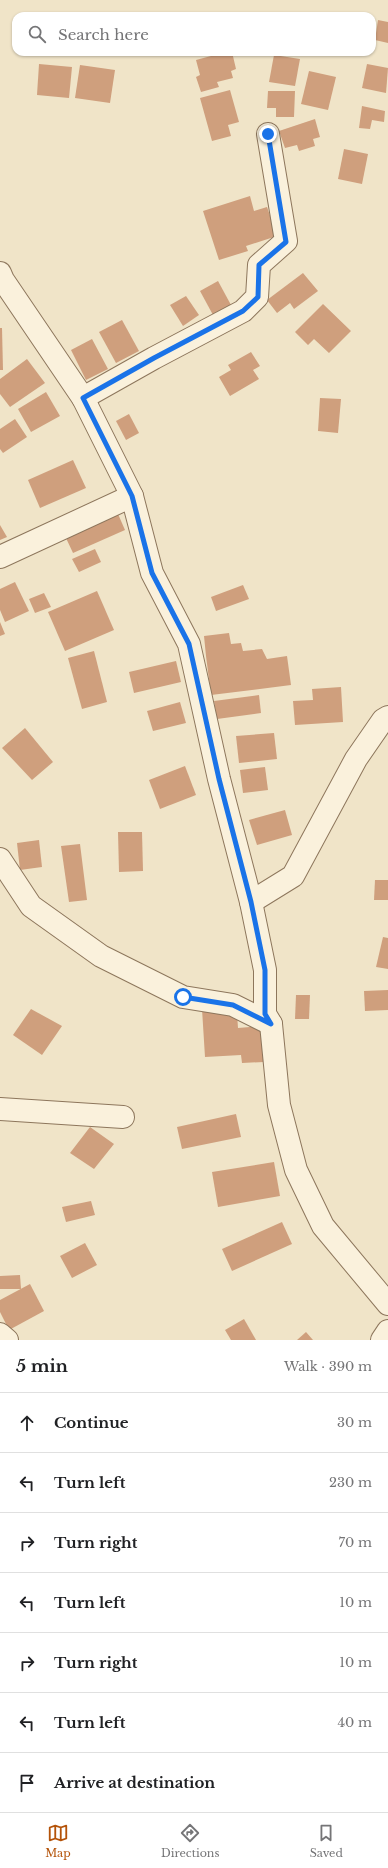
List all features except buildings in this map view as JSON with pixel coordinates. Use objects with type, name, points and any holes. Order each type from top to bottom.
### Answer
[{"type":"street","points":[[83,398],[154,358],[243,311],[258,297],[259,265],[286,242],[268,134]]},
{"type":"street","points":[[1,277],[83,398],[132,496],[152,573],[189,644],[219,779],[251,902],[265,970],[265,1014],[271,1024],[279,1105],[296,1170],[323,1226],[388,1304]]},
{"type":"street","points":[[0,557],[132,496]]},
{"type":"street","points":[[251,902],[293,876],[356,759],[383,720],[388,717]]},
{"type":"street","points":[[0,858],[31,906],[101,956],[183,997],[233,1005],[271,1024]]},
{"type":"street","points":[[0,1109],[123,1117]]},
{"type":"street","points":[[382,1340],[388,1331]]},
{"type":"street","points":[[0,1334],[8,1340]]},
{"type":"route","points":[[183,997],[233,1005],[271,1024],[265,1014],[265,970],[251,902],[219,779],[189,644],[152,573],[132,496],[83,398],[154,358],[243,311],[258,297],[259,265],[286,242],[268,134]]}]
